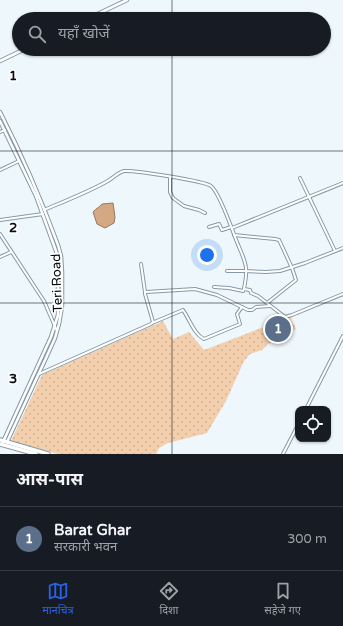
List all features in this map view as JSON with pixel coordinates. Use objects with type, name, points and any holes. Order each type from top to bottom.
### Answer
[{"type":"main road","points":[[3,443],[36,454]]},
{"type":"main road","points":[[3,443],[48,454]]},
{"type":"street","points":[[102,12],[127,0]]},
{"type":"street","points":[[0,61],[12,55]]},
{"type":"street","points":[[0,112],[35,184],[59,250],[62,263],[61,312],[57,330],[38,374],[3,443]]},
{"type":"street","name":"Teri Road","points":[[0,121],[47,220],[58,259],[57,321],[3,443]]},
{"type":"street","points":[[0,132],[5,130]]},
{"type":"street","points":[[0,170],[23,158]]},
{"type":"street","points":[[44,210],[105,183],[124,171],[204,183],[211,186],[219,200],[245,263],[246,271],[244,289]]},
{"type":"street","points":[[170,177],[170,192],[173,198],[184,206],[205,213]]},
{"type":"street","points":[[300,178],[335,251]]},
{"type":"street","points":[[208,227],[219,224],[222,230],[231,228],[343,183]]},
{"type":"street","points":[[0,220],[43,214]]},
{"type":"street","points":[[0,234],[47,306],[57,330]]},
{"type":"street","points":[[234,235],[272,238],[279,240],[296,278],[295,281],[267,303]]},
{"type":"street","points":[[227,271],[271,272],[292,268],[343,248]]},
{"type":"street","points":[[0,257],[12,252]]},
{"type":"street","points":[[141,264],[152,323]]},
{"type":"street","points":[[214,287],[243,291],[244,289],[250,290],[251,293],[257,295],[285,317],[343,294]]},
{"type":"street","points":[[145,292],[195,289],[217,295],[251,310],[256,307],[270,306]]},
{"type":"street","points":[[38,374],[184,310],[194,329],[204,339],[240,324],[237,314],[242,307]]},
{"type":"street","points":[[308,406],[343,336]]},
{"type":"street","points":[[283,454],[295,431]]},
{"type":"shaded area","points":[[113,203],[115,217],[114,223],[105,228],[97,224],[93,212],[102,204]]},
{"type":"shaded area","points":[[290,317],[296,329],[268,344],[262,350],[250,354],[244,361],[226,401],[207,433],[168,443],[159,448],[156,454],[58,454],[11,441],[42,375],[163,321],[173,339],[189,332],[204,350]]},
{"type":"place","name":"Barat Ghar","points":[[278,329]]}]
